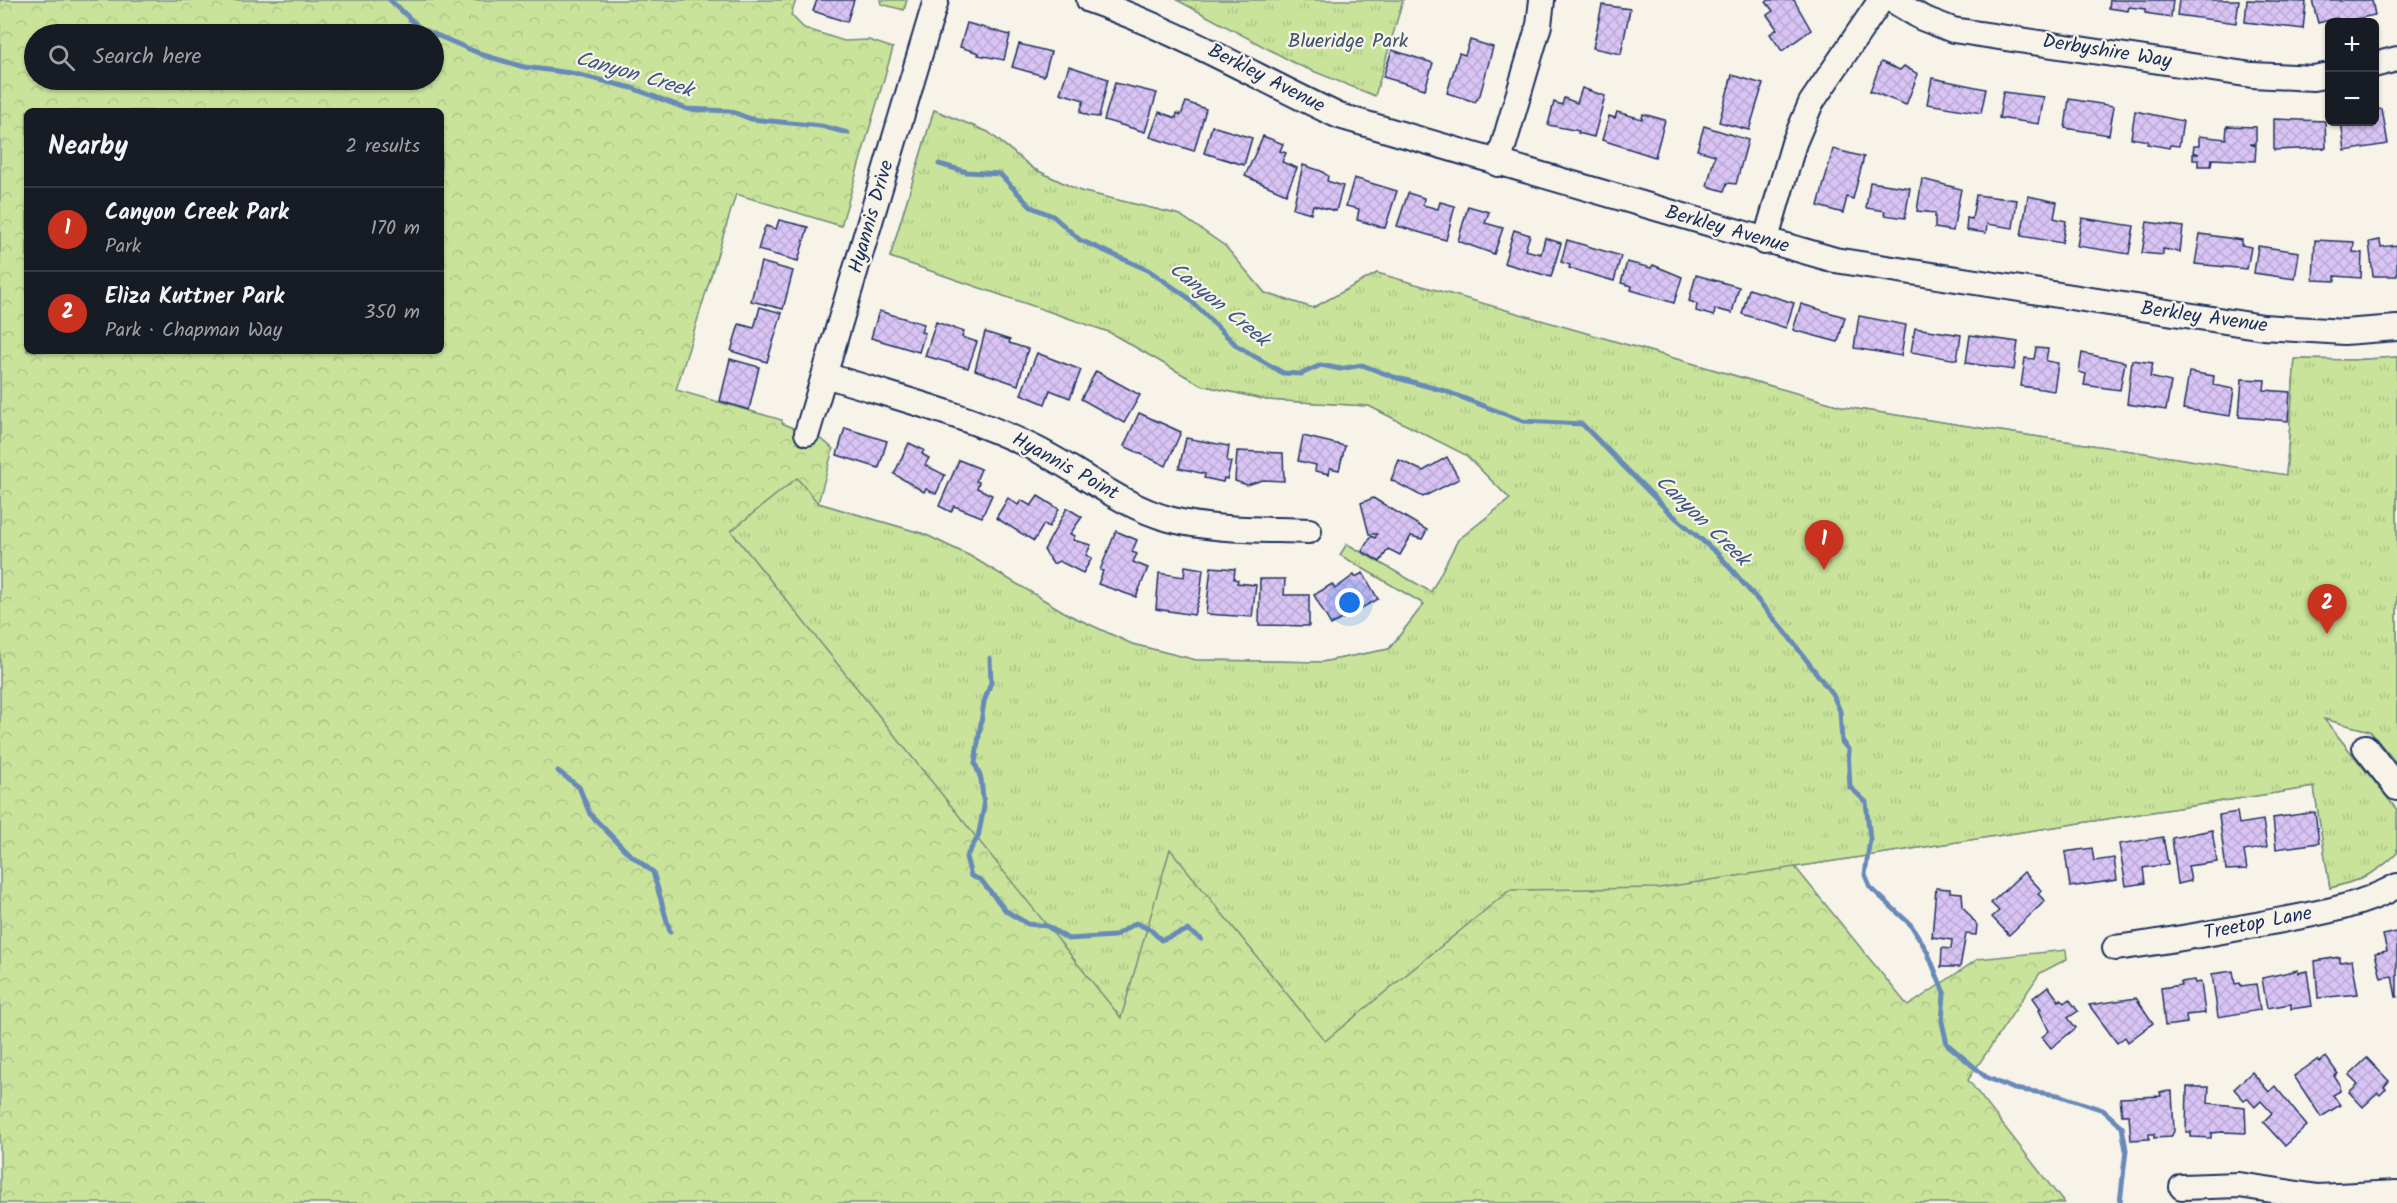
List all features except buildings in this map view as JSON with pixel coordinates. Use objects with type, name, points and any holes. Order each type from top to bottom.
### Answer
[{"type":"street","name":"Hyannis Drive","points":[[807,433],[936,0]]},
{"type":"street","name":"Berkley Avenue","points":[[1089,0],[1149,21],[1265,82],[1339,116],[1765,242],[1835,260],[2263,327],[2344,332],[2397,328]]},
{"type":"street","points":[[1498,164],[1539,25],[1542,0]]},
{"type":"street","points":[[1765,242],[1794,143],[1810,103],[1881,0]]},
{"type":"street","name":"Derbyshire Way","points":[[1892,0],[1922,18],[1953,30],[2252,75],[2313,78],[2325,76]]},
{"type":"street","points":[[2379,64],[2397,59]]},
{"type":"street","name":"Hyannis Point","points":[[825,375],[998,430],[1035,448],[1135,507],[1169,519],[1205,526],[1309,531]]},
{"type":"street","points":[[2365,747],[2397,788]]},
{"type":"street","name":"Treetop Lane","points":[[2115,948],[2167,942],[2323,912],[2379,896],[2397,886]]},
{"type":"street","points":[[2182,1187],[2239,1185],[2318,1197],[2397,1193]]},
{"type":"green space","points":[[0,0],[796,0],[791,15],[804,28],[844,41],[869,40],[893,48],[841,226],[736,194],[676,390],[782,420],[782,423],[816,436],[827,444],[833,449],[818,503],[924,534],[970,556],[1069,615],[1132,644],[1196,660],[1322,662],[1389,649],[1424,604],[1340,555],[1347,544],[1431,592],[1458,540],[1510,499],[1466,455],[1369,406],[1267,400],[1201,385],[1109,332],[890,257],[934,110],[988,132],[1034,169],[1080,191],[1180,215],[1225,246],[1265,293],[1313,308],[1377,273],[1844,407],[2286,475],[2295,359],[2353,360],[2397,357],[2397,764],[2370,731],[2324,719],[2397,810],[2397,853],[2382,866],[2366,876],[2330,888],[2314,787],[1795,867],[1908,1006],[1978,959],[2066,950],[2067,959],[2040,973],[1968,1080],[2064,1203],[0,1203]]},
{"type":"green space","points":[[880,0],[907,0],[904,10],[881,4]]},
{"type":"green space","name":"Blueridge Park","points":[[1177,0],[1403,0],[1375,96],[1298,65]]},
{"type":"green space","points":[[934,110],[988,132],[1034,169],[1080,191],[1180,215],[1225,246],[1265,293],[1313,308],[1377,273],[1844,407],[2286,475],[2295,359],[2353,360],[2397,357],[2397,764],[2370,731],[2324,719],[2397,810],[2397,853],[2366,876],[2330,888],[2314,787],[1659,888],[1510,890],[1325,1041],[1170,849],[1121,1018],[731,531],[797,478],[818,503],[924,534],[970,556],[1069,615],[1132,644],[1196,660],[1322,662],[1389,649],[1424,604],[1340,555],[1347,544],[1431,592],[1458,540],[1510,499],[1466,455],[1369,406],[1267,400],[1201,385],[1109,332],[890,257]]},
{"type":"waterway","name":"Canyon Creek","points":[[390,0],[416,24]]},
{"type":"waterway","name":"Canyon Creek","points":[[444,38],[483,55],[524,67],[571,73],[632,88],[687,109],[730,111],[751,119],[821,126],[848,133]]},
{"type":"waterway","name":"Canyon Creek","points":[[939,164],[967,172],[1000,174],[1031,207],[1053,216],[1080,240],[1148,270],[1186,296],[1237,346],[1283,373],[1301,374],[1321,365],[1340,369],[1362,365],[1394,377],[1445,391],[1523,421],[1582,424],[1667,510],[1719,555],[1786,633],[1833,695],[1840,711],[1842,742],[1848,749],[1850,787],[1866,802],[1870,839],[1865,875],[1870,887],[1911,925],[1927,951],[1944,993],[1942,1022],[1947,1044],[1986,1077],[2014,1089],[2058,1095],[2103,1110],[2122,1127],[2126,1150],[2120,1203]]},
{"type":"waterway","points":[[990,658],[991,682],[984,702],[975,763],[981,779],[984,807],[978,837],[966,857],[971,876],[981,880],[1006,911],[1028,924],[1047,926],[1068,939],[1114,936],[1136,923],[1151,930],[1161,940],[1188,930],[1201,939]]},
{"type":"waterway","points":[[558,771],[579,787],[590,814],[628,853],[653,872],[670,932]]},
{"type":"place","name":"Canyon Creek Park","points":[[1824,570]]},
{"type":"place","name":"Eliza Kuttner Park","points":[[2327,634]]}]
